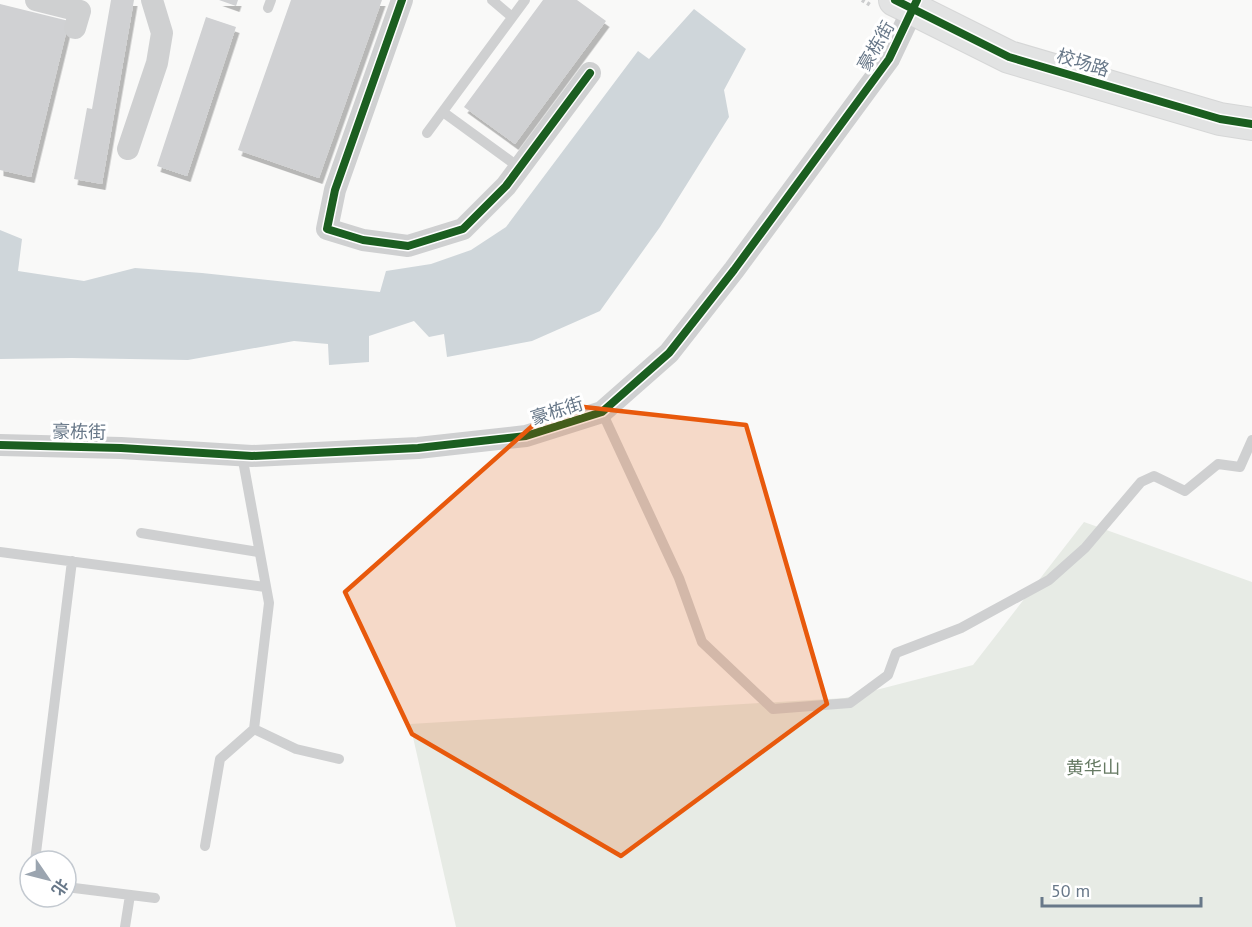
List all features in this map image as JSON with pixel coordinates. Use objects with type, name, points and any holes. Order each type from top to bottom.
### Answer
[{"type":"street","points":[[36,0],[80,11],[75,28]]},
{"type":"street","points":[[128,149],[159,53],[162,33],[152,0]]},
{"type":"street","points":[[402,0],[335,190],[327,229],[363,240],[408,246],[463,229],[506,186],[590,73]]},
{"type":"street","name":"校场路","points":[[906,4],[1014,42],[1223,102],[1252,105]]},
{"type":"street","name":"校场路","points":[[906,4],[1009,57],[1220,119],[1252,123]]},
{"type":"street","name":"豪栋街","points":[[0,445],[121,448],[242,455],[418,448],[526,436],[602,412],[669,353],[734,270],[889,59],[906,4]]},
{"type":"lane","points":[[492,0],[512,17]]},
{"type":"lane","points":[[427,133],[525,0]]},
{"type":"lane","points":[[443,112],[520,168]]},
{"type":"lane","points":[[602,412],[679,578],[702,642],[773,709],[850,703],[888,675],[896,652],[961,628],[1049,580],[1085,548],[1141,482],[1154,476],[1185,491],[1218,464],[1240,467],[1252,440]]},
{"type":"lane","points":[[205,846],[220,759],[254,729],[269,603],[242,455]]},
{"type":"lane","points":[[141,533],[258,552]]},
{"type":"lane","points":[[0,552],[265,587]]},
{"type":"lane","points":[[36,849],[72,561]]},
{"type":"lane","points":[[254,729],[296,749],[339,759]]},
{"type":"lane","points":[[78,888],[155,898]]},
{"type":"lane","points":[[125,927],[130,895]]},
{"type":"path","points":[[862,0],[906,4]]},
{"type":"highlighted area","points":[[557,404],[746,425],[827,704],[621,856],[412,734],[345,592]]},
{"type":"green space","name":"黄华山","points":[[1084,522],[1252,582],[1252,927],[456,927],[410,724],[845,698],[973,665]]},
{"type":"shaded area","points":[[694,9],[746,49],[724,90],[729,117],[660,227],[600,311],[532,341],[447,357],[444,334],[429,337],[414,321],[369,336],[369,362],[329,365],[328,344],[294,341],[188,360],[0,359],[0,230],[22,239],[18,271],[84,281],[135,268],[380,292],[386,271],[431,264],[471,250],[506,227],[638,51],[649,59]]},
{"type":"building","points":[[111,0],[134,0],[102,184],[74,179],[87,108],[92,109]]},
{"type":"building","points":[[219,0],[238,0],[236,6]]},
{"type":"building","points":[[291,0],[382,0],[319,178],[238,150]]},
{"type":"building","points":[[543,0],[577,0],[606,21],[515,144],[464,107]]},
{"type":"building","points":[[0,4],[69,21],[31,177],[0,170]]},
{"type":"building","points":[[206,17],[236,27],[187,176],[157,166]]},
{"type":"cycle path","points":[[402,0],[335,190],[327,229],[363,240],[408,246],[463,229],[506,186],[590,73]]},
{"type":"cycle path","points":[[895,0],[1009,57],[1220,119],[1252,124]]},
{"type":"cycle path","points":[[0,445],[121,448],[252,456],[418,448],[526,436],[602,412],[669,353],[734,270],[889,59],[917,0]]}]
